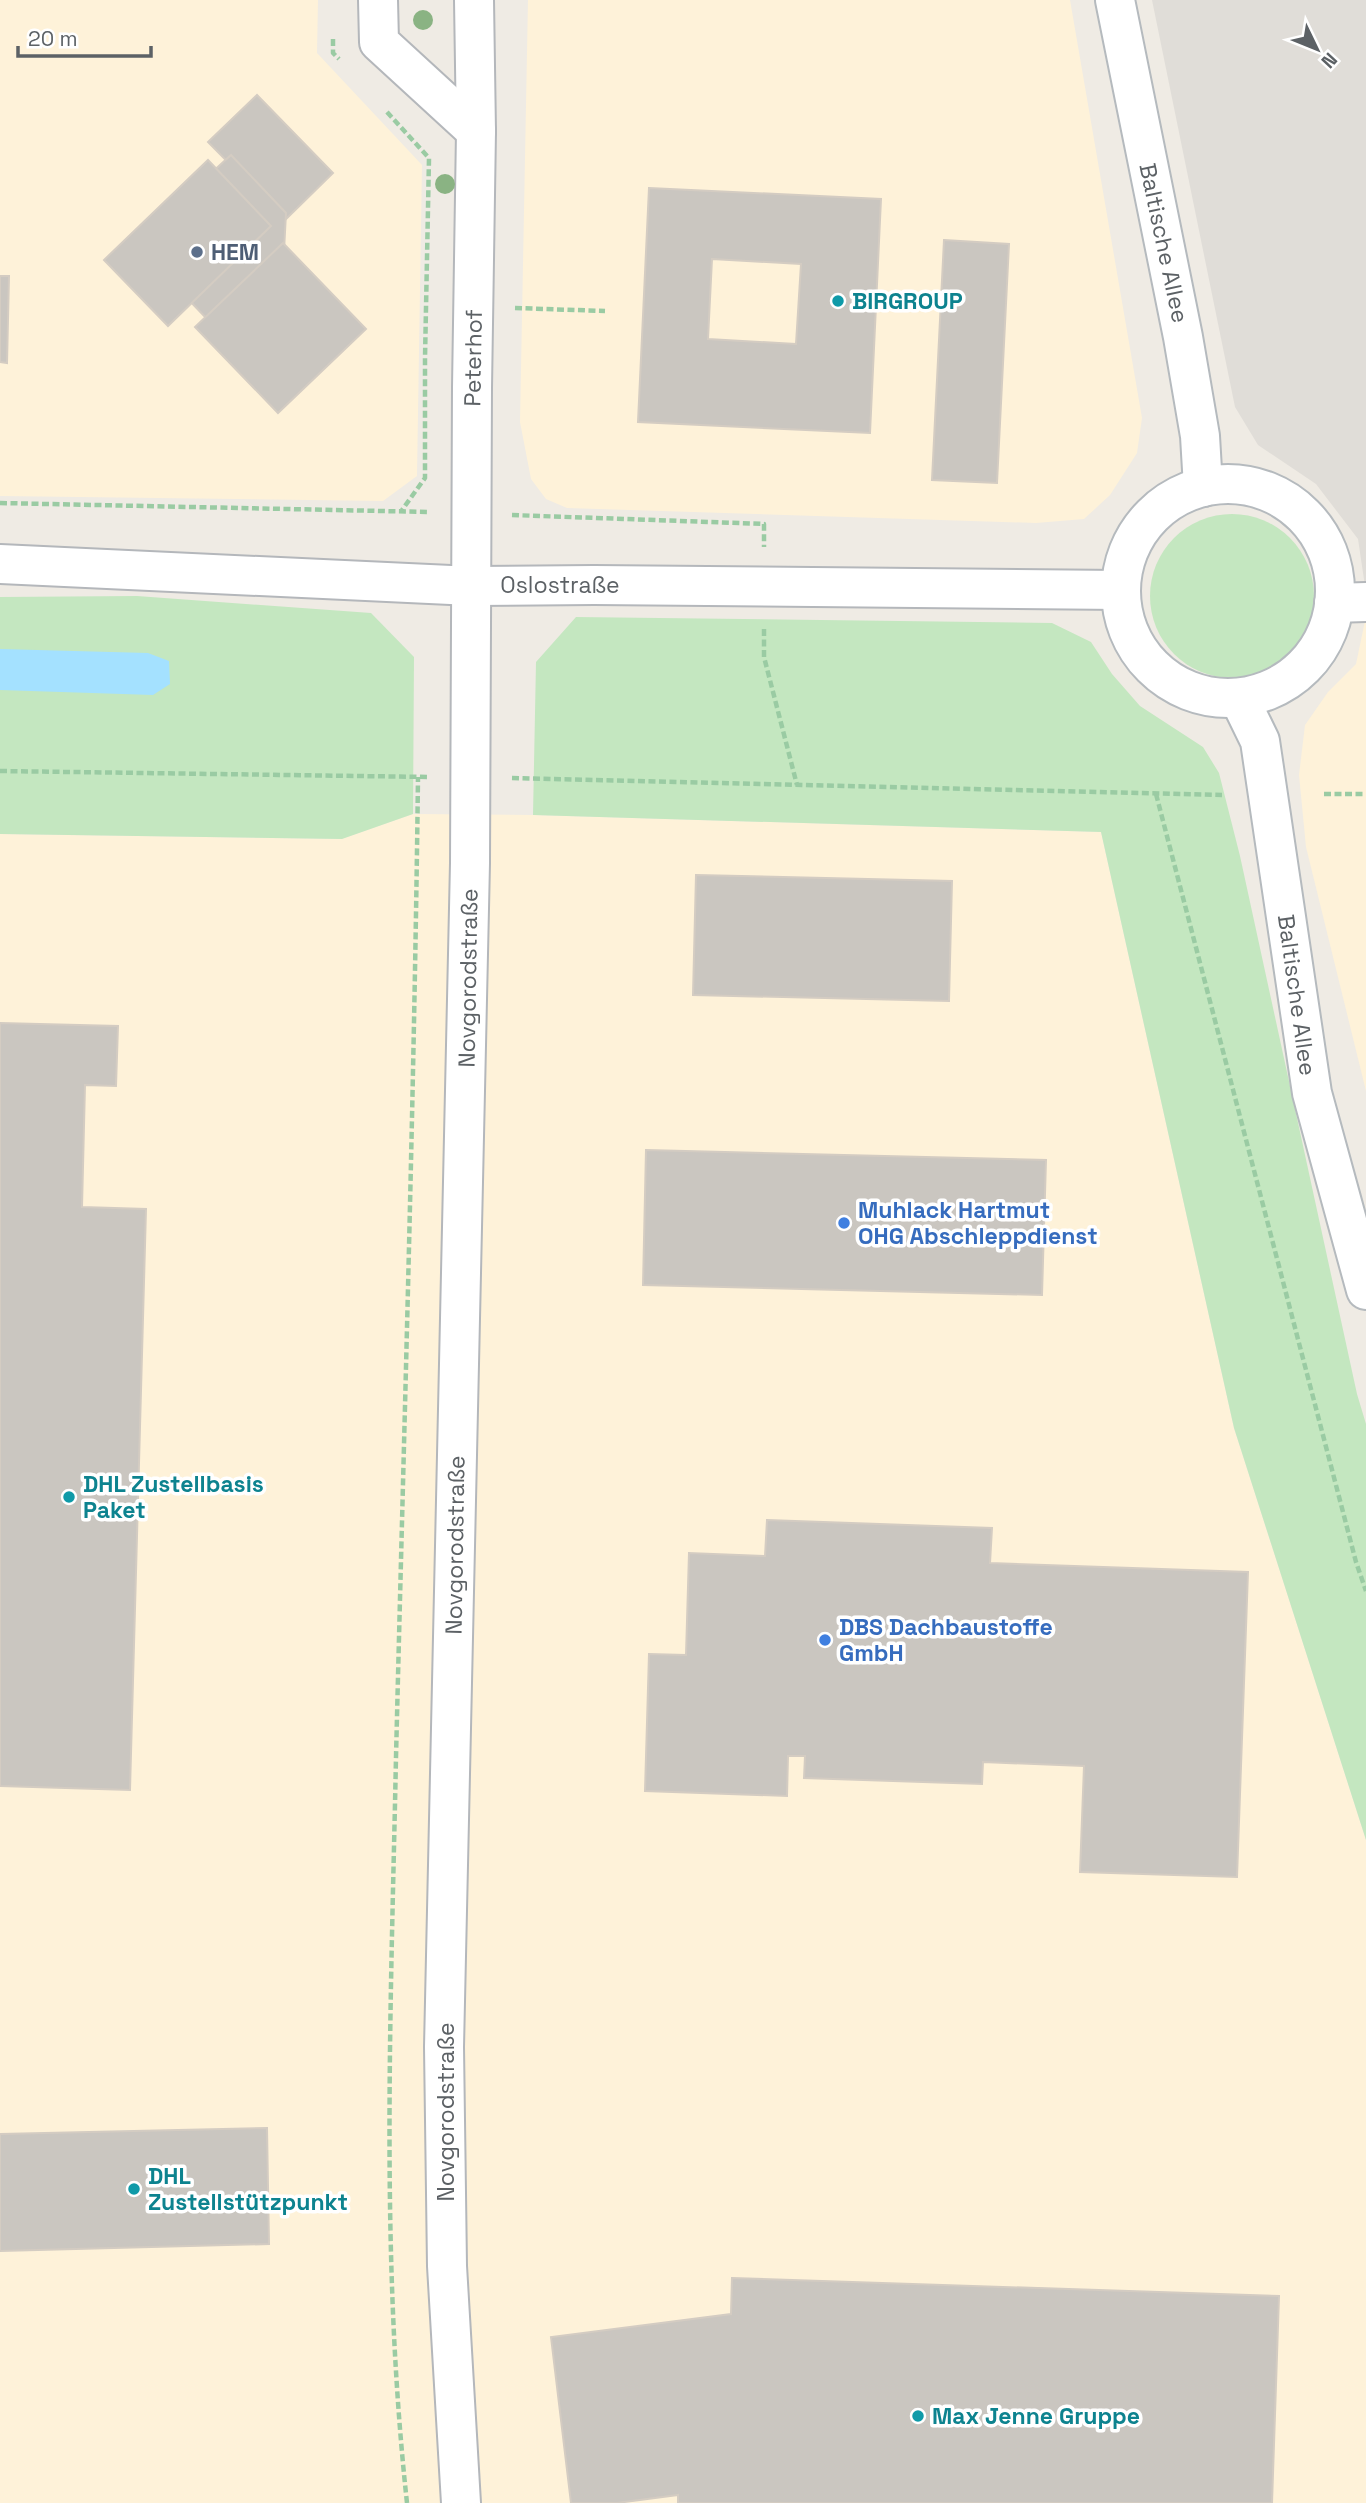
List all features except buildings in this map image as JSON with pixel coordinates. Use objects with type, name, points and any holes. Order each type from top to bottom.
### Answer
[{"type":"street","points":[[378,0],[379,42],[476,131]]},
{"type":"street","name":"Peterhof","points":[[472,586],[476,131],[474,0]]},
{"type":"street","name":"Baltische Allee","points":[[1115,0],[1183,337],[1200,436],[1203,487]]},
{"type":"street","points":[[1226,484],[1249,486],[1290,504],[1307,519],[1325,548],[1335,580],[1350,602],[1329,624],[1320,645],[1299,671],[1271,689],[1240,698],[1201,695],[1166,678],[1151,666],[1139,651],[1124,616],[1121,575],[1130,546],[1148,519],[1173,499],[1203,487],[1226,484]]},
{"type":"street","name":"Oslostraße","points":[[0,564],[472,586],[594,584],[1121,590]]},
{"type":"street","name":"Novgorodstraße","points":[[461,2503],[447,2266],[444,2047],[469,914],[472,586]]},
{"type":"street","name":"Baltische Allee","points":[[1240,698],[1260,741],[1312,1093],[1366,1290]]},
{"type":"path","points":[[333,26],[333,53],[341,62]]},
{"type":"path","points":[[383,106],[429,158],[425,478],[402,511]]},
{"type":"path","points":[[473,306],[605,312]]},
{"type":"path","points":[[0,771],[470,777],[1222,795]]},
{"type":"path","points":[[407,2503],[396,2369],[390,2151],[418,777]]},
{"type":"path","points":[[1156,794],[1366,1591]]},
{"type":"path","points":[[1324,794],[1366,794]]},
{"type":"shaded area","points":[[0,0],[318,0],[317,53],[422,165],[417,476],[383,501],[0,496]]},
{"type":"shaded area","points":[[528,0],[1070,0],[1142,418],[1137,453],[1110,495],[1084,519],[1036,523],[567,508],[546,499],[531,479],[520,422]]},
{"type":"shaded area","points":[[1152,0],[1366,0],[1366,593],[1358,539],[1316,484],[1258,445],[1235,407]]},
{"type":"shaded area","points":[[1366,616],[1366,1091],[1306,847],[1299,775],[1305,725],[1328,692],[1356,664]]},
{"type":"shaded area","points":[[413,814],[533,815],[1101,832],[1234,1428],[1366,1840],[1366,2503],[0,2503],[0,834],[341,839]]},
{"type":"green space","points":[[1232,514],[1263,520],[1290,538],[1308,565],[1314,596],[1308,627],[1290,654],[1263,672],[1232,678],[1201,672],[1174,654],[1156,627],[1150,596],[1156,565],[1174,538],[1201,520]]},
{"type":"green space","points":[[137,596],[371,613],[414,657],[413,814],[342,839],[0,834],[0,597]]},
{"type":"green space","points":[[576,617],[1052,623],[1091,642],[1112,674],[1140,706],[1203,747],[1219,773],[1240,856],[1357,1394],[1366,1424],[1366,1840],[1234,1428],[1101,832],[533,815],[536,662]]},
{"type":"water","points":[[0,649],[148,653],[169,661],[170,684],[153,695],[0,690]]},
{"type":"place","name":"HEM","points":[[197,252]]},
{"type":"place","name":"BIRGROUP","points":[[838,301]]},
{"type":"place","name":"Muhlack Hartmut OHG Abschleppdienst","points":[[844,1223]]},
{"type":"place","name":"DHL Zustellbasis Paket","points":[[69,1497]]},
{"type":"place","name":"DBS Dachbaustoffe GmbH","points":[[825,1640]]},
{"type":"place","name":"DHL Zustellstützpunkt","points":[[134,2189]]},
{"type":"place","name":"Max Jenne Gruppe","points":[[918,2416]]}]
